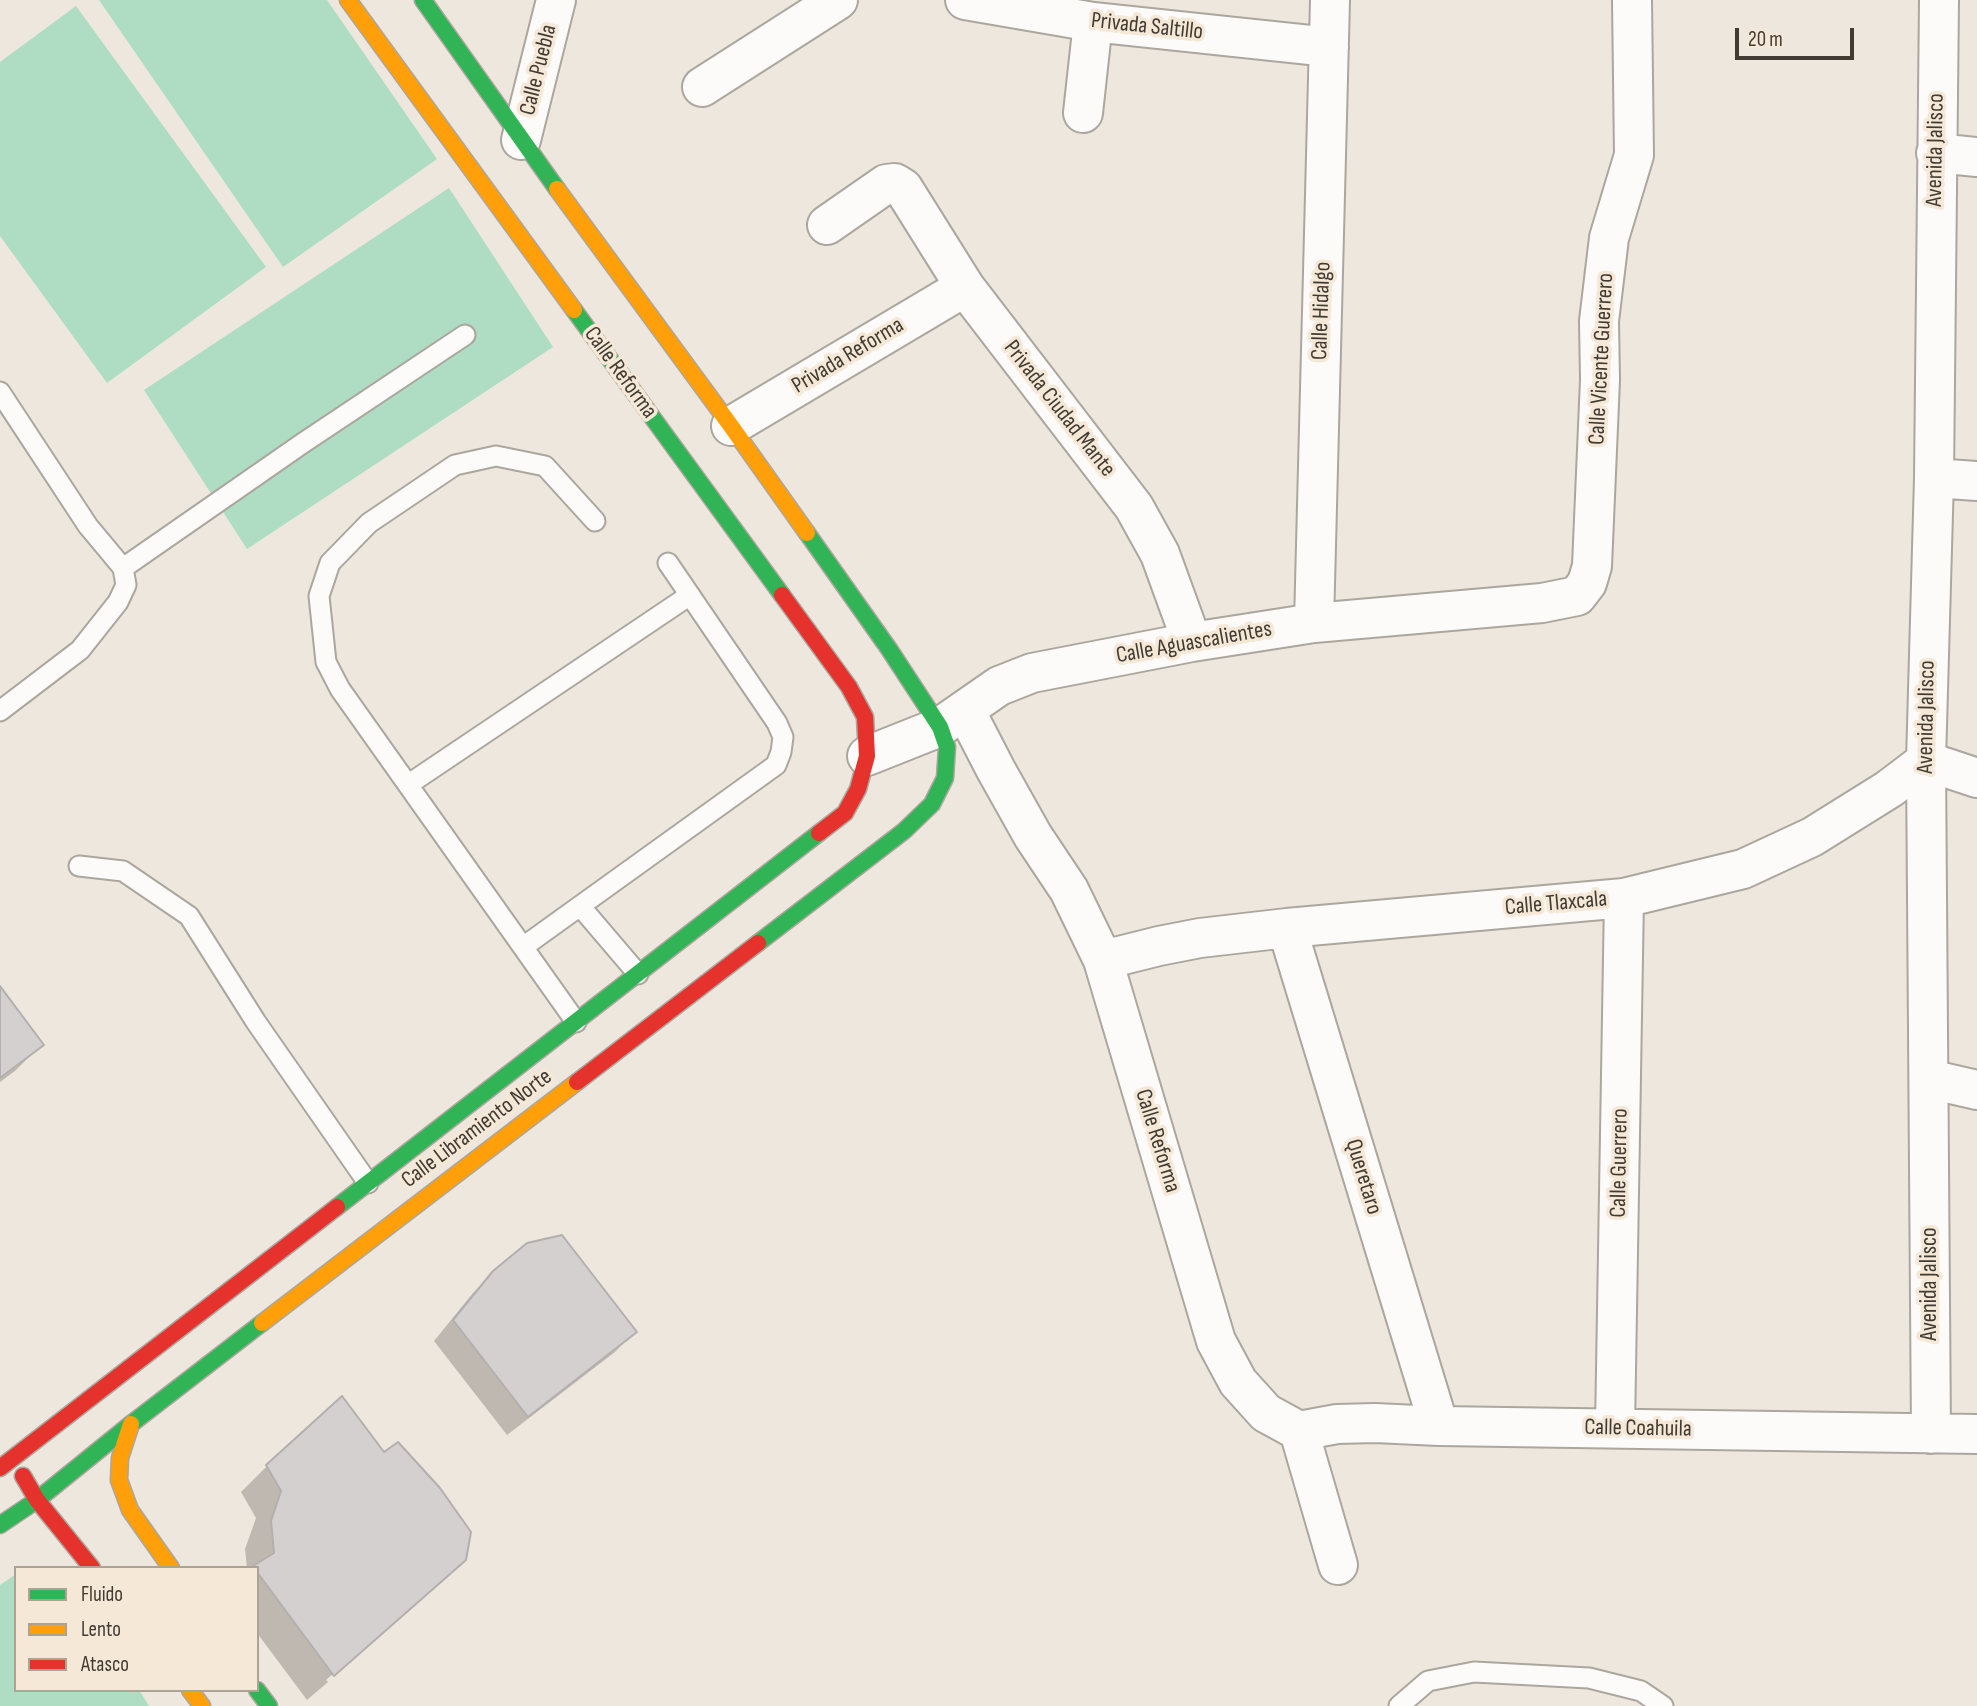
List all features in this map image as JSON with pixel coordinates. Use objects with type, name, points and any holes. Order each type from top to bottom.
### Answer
[{"type":"street","name":"Calle Reforma","points":[[348,0],[849,687],[865,717],[867,756]]},
{"type":"street","name":"Calle Reforma","points":[[423,0],[889,649],[951,728],[996,770],[1033,836],[1069,890],[1103,960],[1216,1341],[1238,1382],[1266,1413],[1299,1431]]},
{"type":"street","name":"Calle Puebla","points":[[522,140],[556,0]]},
{"type":"street","points":[[702,87],[838,0]]},
{"type":"street","name":"Calle Hidalgo","points":[[1314,623],[1330,0]]},
{"type":"street","name":"Calle Vicente Guerrero","points":[[1542,603],[1577,596],[1587,583],[1592,566],[1600,380],[1599,321],[1609,238],[1634,155],[1632,0]]},
{"type":"street","name":"Avenida Jalisco","points":[[1931,1434],[1926,761],[1934,478],[1939,0]]},
{"type":"street","name":"Privada Saltillo","points":[[966,1],[1093,22],[1329,47]]},
{"type":"street","points":[[1083,113],[1093,22]]},
{"type":"street","points":[[1936,153],[1977,157]]},
{"type":"street","name":"Privada Ciudad Mante","points":[[827,225],[886,184],[895,183],[902,188],[965,287],[1134,507],[1160,554],[1192,642]]},
{"type":"street","name":"Privada Reforma","points":[[731,426],[965,287]]},
{"type":"street","points":[[1934,478],[1977,481]]},
{"type":"street","name":"Calle Aguascalientes","points":[[867,756],[951,728],[999,686],[1032,673],[1192,642],[1314,623],[1542,603]]},
{"type":"street","name":"Calle Libramiento Norte","points":[[0,1525],[37,1500],[131,1424],[904,831],[932,804],[945,778],[951,728]]},
{"type":"street","name":"Calle Libramiento Norte","points":[[5,1456],[368,1183],[845,813],[858,789],[867,756]]},
{"type":"street","points":[[1926,761],[1977,778]]},
{"type":"street","name":"Calle Tlaxcala","points":[[1103,960],[1200,938],[1624,898],[1743,869],[1812,837],[1889,789],[1926,761]]},
{"type":"street","name":"Calle Guerrero","points":[[1615,1428],[1624,898]]},
{"type":"street","name":"Queretaro","points":[[1287,928],[1439,1426]]},
{"type":"street","points":[[1928,1079],[1977,1090]]},
{"type":"street","name":"Calle Coahuila","points":[[1299,1431],[1337,1424],[1375,1423],[1977,1434]]},
{"type":"street","points":[[131,1424],[120,1458],[119,1480],[130,1510],[170,1566]]},
{"type":"street","points":[[1299,1431],[1338,1565]]},
{"type":"street","points":[[5,1456],[84,1566]]},
{"type":"street","points":[[37,1500],[90,1566]]},
{"type":"street","points":[[183,1698],[202,1706]]},
{"type":"lane","points":[[123,568],[465,335]]},
{"type":"lane","points":[[0,392],[88,526],[123,568],[126,585],[118,602],[80,650],[0,711]]},
{"type":"lane","points":[[576,1021],[340,689],[326,662],[319,596],[330,564],[369,523],[456,465],[496,456],[544,466],[595,521]]},
{"type":"lane","points":[[523,947],[776,765],[781,752],[783,737],[777,723],[668,563]]},
{"type":"lane","points":[[409,785],[690,595]]},
{"type":"lane","points":[[79,866],[123,871],[189,916],[256,1022],[368,1183]]},
{"type":"lane","points":[[580,906],[638,974]]},
{"type":"lane","points":[[1399,1706],[1428,1681],[1474,1672],[1589,1678],[1641,1691],[1663,1706]]},
{"type":"green space","points":[[99,0],[327,0],[437,159],[283,267]]},
{"type":"green space","points":[[76,6],[266,267],[107,383],[0,236],[0,62]]},
{"type":"green space","points":[[449,188],[553,347],[247,549],[144,390]]},
{"type":"green space","points":[[14,1575],[14,1692],[140,1692],[149,1706],[0,1706],[0,1585]]},
{"type":"building","points":[[0,986],[44,1045],[0,1078]]},
{"type":"building","points":[[562,1235],[637,1332],[528,1417],[453,1320],[493,1271],[527,1243]]},
{"type":"building","points":[[342,1396],[384,1452],[398,1442],[440,1488],[471,1532],[466,1560],[334,1676],[259,1575],[259,1566],[253,1566],[274,1553],[271,1521],[281,1491],[266,1465]]},
{"type":"traffic: fast","points":[[423,0],[557,189]]},
{"type":"traffic: fast","points":[[574,310],[782,595]]},
{"type":"traffic: fast","points":[[758,943],[904,831],[932,804],[945,778],[947,747],[940,727],[807,533]]},
{"type":"traffic: fast","points":[[337,1207],[819,833]]},
{"type":"traffic: fast","points":[[0,1525],[37,1500],[262,1323]]},
{"type":"traffic: fast","points":[[258,1692],[269,1706]]},
{"type":"traffic: slow","points":[[348,0],[574,310]]},
{"type":"traffic: slow","points":[[557,189],[807,533]]},
{"type":"traffic: slow","points":[[262,1323],[577,1082]]},
{"type":"traffic: slow","points":[[131,1424],[120,1458],[119,1480],[130,1510],[170,1566]]},
{"type":"traffic: slow","points":[[192,1692],[202,1706]]},
{"type":"traffic: jam","points":[[782,595],[849,687],[865,717],[867,756],[858,789],[845,813],[819,833]]},
{"type":"traffic: jam","points":[[577,1082],[758,943]]},
{"type":"traffic: jam","points":[[0,1468],[337,1207]]},
{"type":"traffic: jam","points":[[23,1476],[37,1500],[90,1566]]}]
